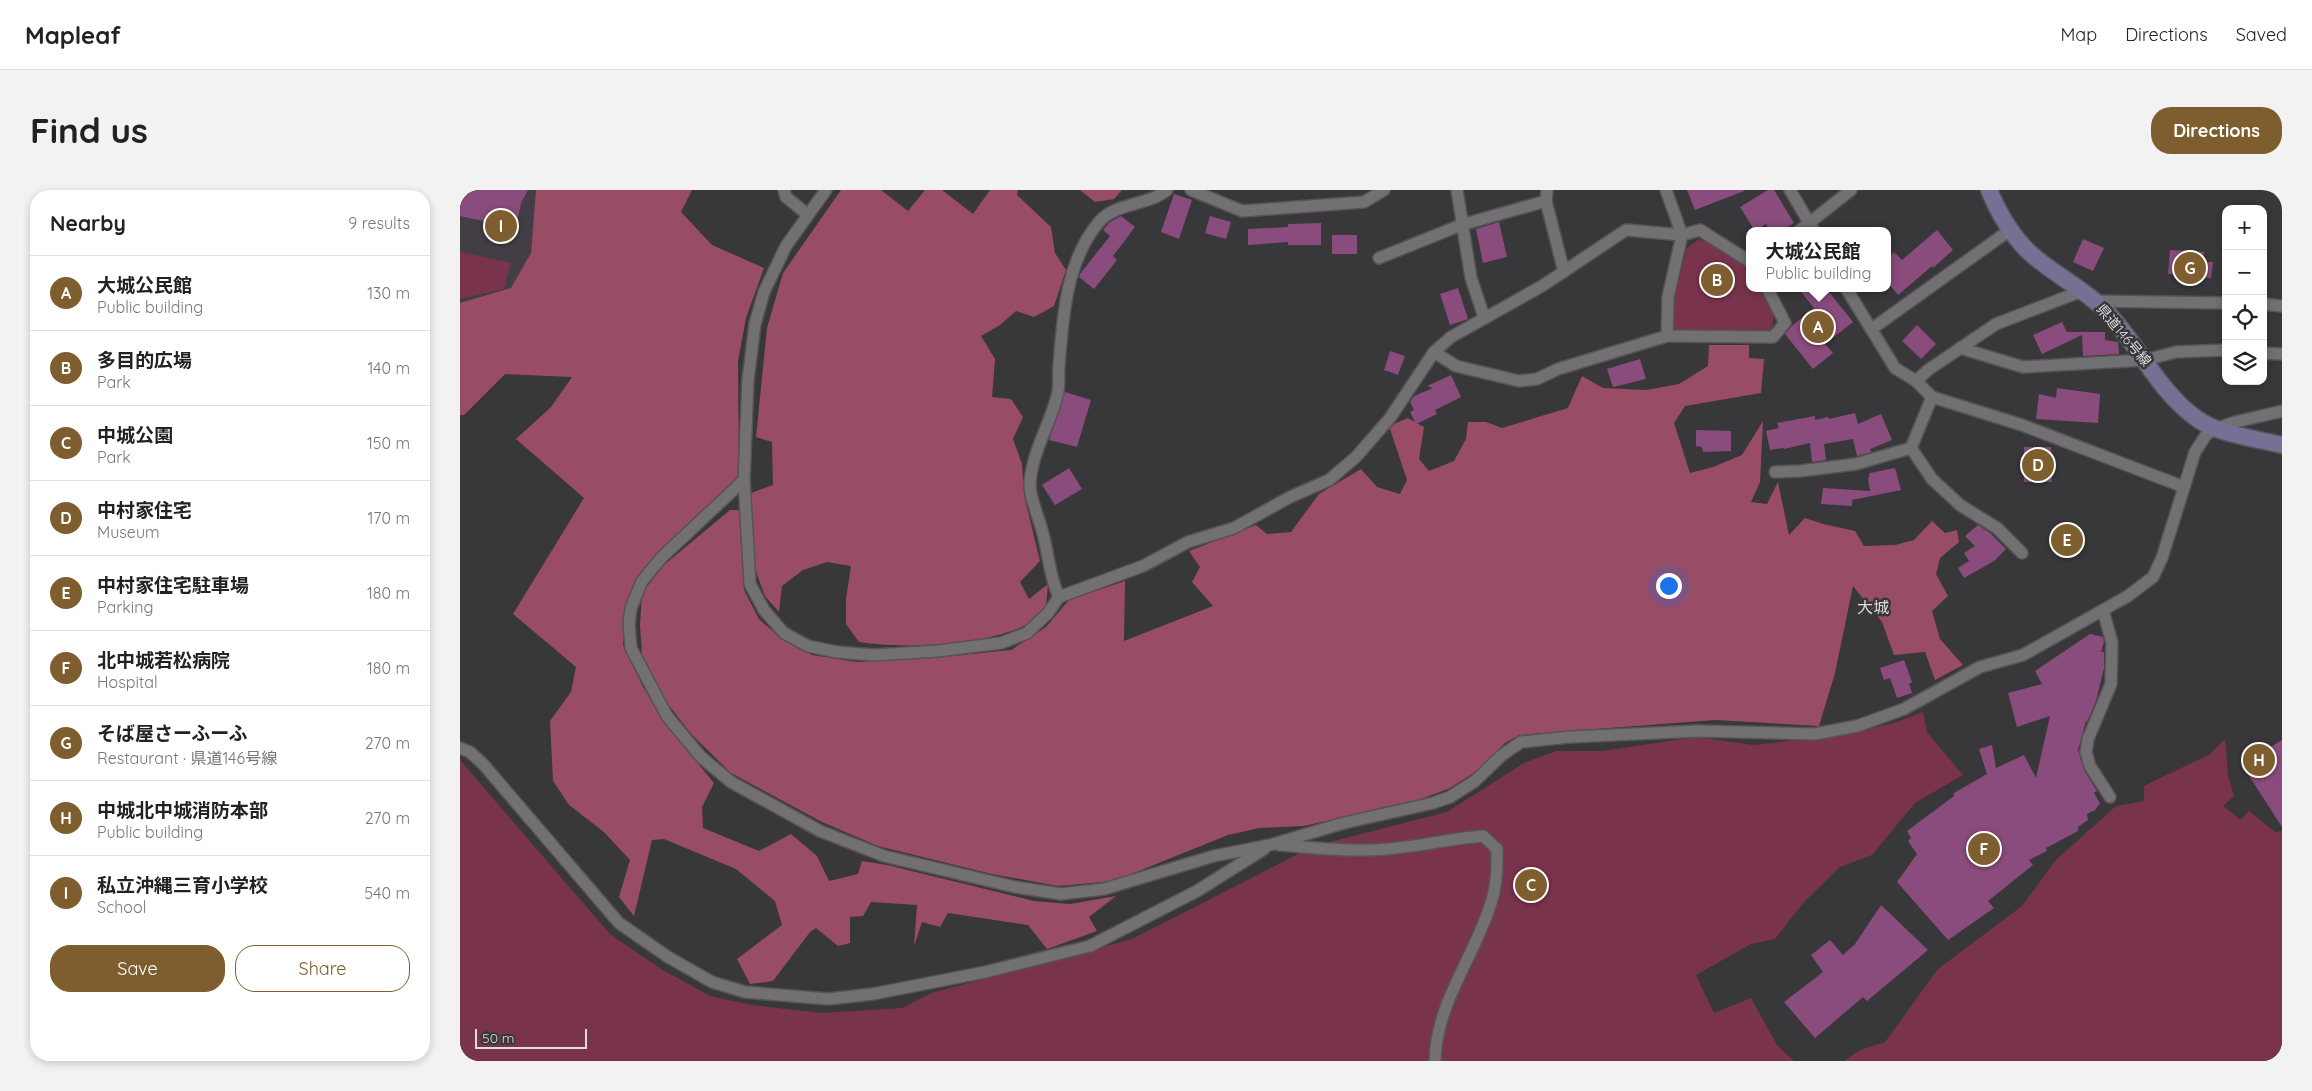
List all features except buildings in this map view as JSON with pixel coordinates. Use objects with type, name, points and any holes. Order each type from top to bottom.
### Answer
[{"type":"main road","name":"県道146号線","points":[[1988,190],[1999,214],[2030,253],[2088,296],[2116,322],[2179,405],[2214,429],[2282,445]]},
{"type":"street","points":[[784,190],[786,197],[808,215]]},
{"type":"street","points":[[826,190],[786,246],[764,292],[755,324],[748,380],[744,480],[750,584],[764,610],[784,633],[808,646],[837,652],[874,654],[938,651],[1002,642],[1028,633],[1048,614],[1059,596],[1143,566],[1188,542],[1234,528],[1290,497],[1328,480],[1356,457],[1390,418],[1434,352],[1451,337],[1564,272],[1626,230],[1682,235],[1700,230],[1746,259]]},
{"type":"street","points":[[1059,596],[1053,584],[1050,560],[1030,487],[1038,447],[1058,395],[1058,368],[1068,282],[1085,243],[1100,220],[1115,210],[1158,198],[1167,190]]},
{"type":"street","points":[[1191,190],[1242,212],[1364,202],[1384,190]]},
{"type":"street","points":[[1457,190],[1461,225],[1472,278],[1484,317]]},
{"type":"street","points":[[1666,190],[1682,235],[1668,297],[1667,336]]},
{"type":"street","points":[[1790,190],[1812,226],[1851,190]]},
{"type":"street","points":[[1379,258],[1461,225],[1547,195],[1564,272]]},
{"type":"street","points":[[1873,328],[2010,230]]},
{"type":"street","points":[[1434,352],[1456,366],[1519,382],[1537,379],[1558,369],[1667,336],[1772,337],[1785,323],[1769,292]]},
{"type":"street","points":[[1849,292],[1873,328],[1895,368],[1916,382],[1932,397],[2022,425],[2184,487]]},
{"type":"street","points":[[1916,382],[1928,370],[1996,324],[2088,296],[2222,303]]},
{"type":"street","points":[[2267,304],[2282,306]]},
{"type":"street","points":[[1960,348],[2023,367],[2145,360],[2176,352],[2222,350]]},
{"type":"street","points":[[2267,353],[2282,354]]},
{"type":"street","points":[[1911,448],[1932,397]]},
{"type":"street","points":[[744,480],[662,557],[642,581],[631,608],[629,624],[632,648],[667,716],[702,756],[731,782],[820,831],[884,856],[1015,888],[1061,894],[1104,890],[1214,856],[1270,845],[1344,823],[1433,803],[1450,797],[1475,781],[1502,755],[1522,742],[1570,737],[1698,731],[1815,734],[1857,726],[1904,709],[1980,667],[2023,654],[2104,610],[2154,577],[2162,558],[2195,452],[2206,435],[2214,429],[2282,411]]},
{"type":"street","points":[[1775,472],[1856,464],[1911,448]]},
{"type":"street","points":[[1911,448],[1932,479],[1960,505],[1997,528],[2022,554]]},
{"type":"street","points":[[2104,610],[2112,643],[2111,684],[2088,739],[2086,752],[2090,766],[2110,797]]},
{"type":"street","points":[[460,748],[470,752],[483,764],[619,923],[675,962],[712,982],[745,992],[828,1000],[873,994],[985,972],[1090,946],[1197,891],[1270,845],[1368,850],[1421,846],[1459,838],[1483,836],[1497,849],[1497,877],[1490,907],[1445,1006],[1435,1043],[1435,1061]]},
{"type":"shaded area","points":[[460,190],[549,190],[538,248],[514,290],[460,305]]},
{"type":"shaded area","points":[[536,190],[692,190],[681,212],[712,245],[764,268],[746,318],[738,361],[739,477],[637,576],[626,609],[623,645],[643,687],[677,738],[714,783],[702,807],[703,828],[759,851],[791,834],[817,856],[829,881],[858,874],[862,861],[887,865],[1034,901],[1070,904],[1116,896],[1089,917],[1097,931],[1047,949],[1028,925],[948,913],[940,927],[922,922],[914,946],[917,905],[871,902],[863,916],[850,917],[850,943],[838,946],[816,928],[810,932],[773,981],[750,984],[737,959],[782,925],[775,901],[736,869],[664,839],[652,840],[634,916],[619,897],[630,860],[604,832],[569,805],[553,781],[550,721],[571,692],[576,667],[513,614],[584,498],[516,439],[551,407],[572,377],[505,374],[464,415],[460,415],[460,303],[511,288],[531,253]]},
{"type":"shaded area","points":[[841,190],[881,190],[908,211],[925,190],[942,190],[973,214],[990,190],[1018,190],[1017,195],[1051,227],[1055,253],[1066,270],[1054,306],[1034,317],[1016,311],[1000,325],[981,336],[995,359],[992,397],[1011,399],[1023,417],[1013,439],[1022,464],[1024,495],[1040,561],[1020,582],[1029,599],[1048,584],[1046,606],[1029,623],[1009,632],[944,644],[898,645],[859,642],[846,624],[846,599],[851,566],[827,562],[803,570],[782,586],[779,612],[765,596],[753,564],[751,493],[773,485],[772,442],[756,437],[767,328],[783,273]]},
{"type":"shaded area","points":[[1080,190],[1122,190],[1114,199],[1095,202]]},
{"type":"shaded area","points":[[1699,239],[1716,246],[1746,264],[1746,292],[1761,292],[1774,316],[1771,332],[1673,330],[1675,295],[1687,248]]},
{"type":"shaded area","points":[[460,252],[511,263],[504,289],[460,299]]},
{"type":"shaded area","points":[[1709,345],[1749,345],[1749,358],[1764,359],[1761,393],[1685,406],[1674,423],[1690,473],[1713,467],[1742,455],[1763,421],[1760,482],[1751,502],[1767,504],[1778,482],[1789,535],[1805,518],[1855,531],[1864,546],[1895,545],[1914,540],[1932,521],[1945,533],[1957,530],[1959,542],[1940,558],[1936,574],[1948,596],[1932,611],[1940,639],[1963,665],[1935,680],[1925,652],[1894,655],[1882,622],[1853,586],[1835,673],[1819,726],[1715,720],[1519,735],[1505,743],[1477,771],[1448,789],[1421,799],[1304,826],[1259,828],[1228,835],[1114,881],[1058,886],[992,874],[878,846],[822,822],[731,773],[691,734],[665,700],[642,655],[640,625],[642,593],[664,565],[730,510],[739,510],[744,590],[759,619],[783,640],[812,655],[857,662],[1011,650],[1046,627],[1069,600],[1125,581],[1124,641],[1213,606],[1192,582],[1200,567],[1189,551],[1256,525],[1267,534],[1291,532],[1319,494],[1361,469],[1377,487],[1400,494],[1407,480],[1389,426],[1408,418],[1424,427],[1419,459],[1429,471],[1454,461],[1466,439],[1468,422],[1486,422],[1502,428],[1568,408],[1582,376],[1603,388],[1646,390],[1679,384],[1708,366]]},
{"type":"shaded area","points":[[1923,712],[1927,732],[1963,775],[1915,803],[1872,855],[1840,867],[1804,902],[1775,939],[1751,944],[1696,975],[1714,1013],[1751,998],[1777,1045],[1794,1061],[460,1061],[460,760],[610,934],[661,969],[710,996],[752,1005],[822,1013],[902,1008],[931,993],[1132,939],[1314,846],[1447,812],[1524,763],[1556,751],[1602,751],[1696,737],[1754,745],[1834,736],[1894,723]]},
{"type":"shaded area","points":[[2225,739],[2228,775],[2234,796],[2223,806],[2241,820],[2249,811],[2275,832],[2282,831],[2282,1061],[1844,1061],[1860,1050],[1885,1042],[1938,969],[2022,906],[2056,860],[2116,806],[2144,801],[2144,786],[2210,754]]},
{"type":"place","name":"私立沖縄三育小学校","points":[[501,226]]},
{"type":"place","name":"そば屋さーふーふ","points":[[2190,268]]},
{"type":"place","name":"多目的広場","points":[[1717,280]]},
{"type":"place","name":"大城公民館","points":[[1818,327]]},
{"type":"place","name":"中村家住宅","points":[[2038,465]]},
{"type":"place","name":"中村家住宅駐車場","points":[[2067,540]]},
{"type":"place","name":"中城北中城消防本部","points":[[2259,760]]},
{"type":"place","name":"北中城若松病院","points":[[1984,849]]},
{"type":"place","name":"中城公園","points":[[1531,885]]},
{"type":"district","name":"大城","points":[[1873,607]]}]
